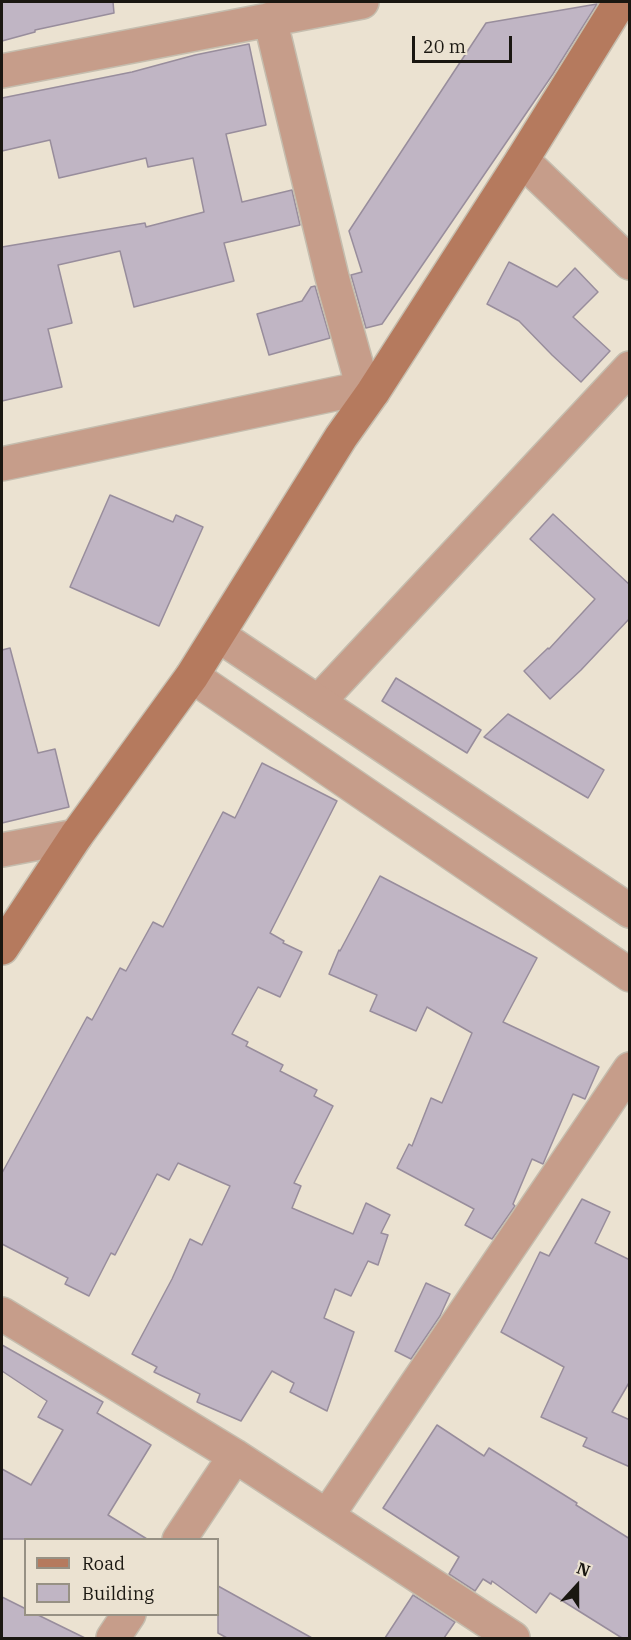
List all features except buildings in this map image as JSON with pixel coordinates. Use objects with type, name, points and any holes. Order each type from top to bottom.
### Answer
[{"type":"main road","points":[[2,948],[76,836],[192,676],[368,390],[522,160],[620,2]]},
{"type":"street","points":[[2,71],[362,2]]},
{"type":"street","points":[[2,464],[368,390],[332,277],[270,19]]},
{"type":"street","points":[[522,160],[630,263]]},
{"type":"street","points":[[318,702],[630,368]]},
{"type":"street","points":[[218,635],[630,911]]},
{"type":"street","points":[[192,676],[630,975]]},
{"type":"street","points":[[2,850],[76,836]]},
{"type":"street","points":[[327,1516],[630,1069]]},
{"type":"street","points":[[2,1314],[235,1456],[513,1638]]},
{"type":"street","points":[[180,1538],[235,1456]]},
{"type":"street","points":[[113,1638],[128,1616]]}]
